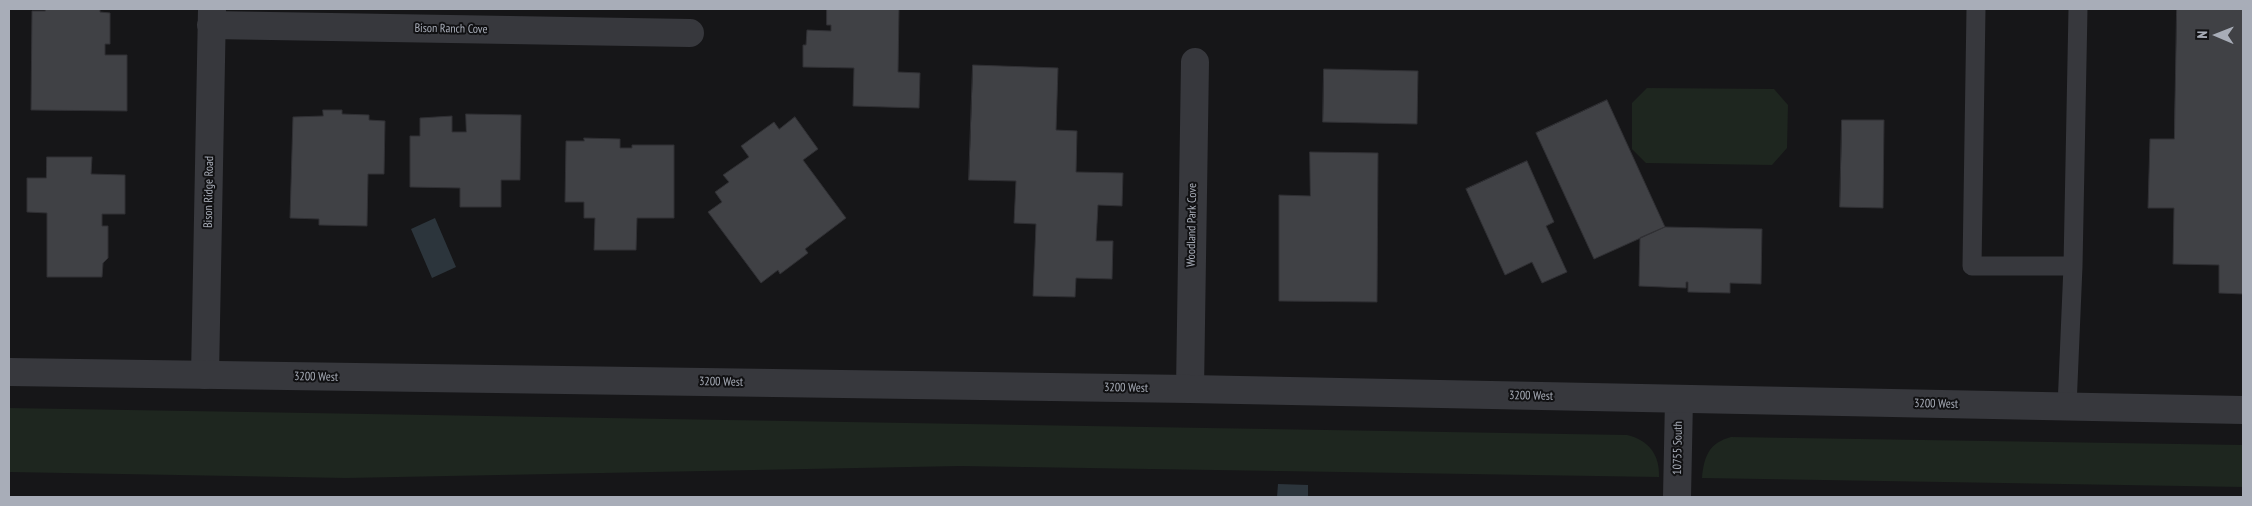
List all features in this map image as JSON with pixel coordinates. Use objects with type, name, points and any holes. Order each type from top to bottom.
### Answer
[{"type":"street","name":"Bison Ranch Cove","points":[[212,17],[690,33]]},
{"type":"street","name":"Bison Ridge Road","points":[[205,375],[212,17]]},
{"type":"street","name":"Woodland Park Cove","points":[[1190,388],[1195,62]]},
{"type":"street","name":"3200 West","points":[[9,372],[1190,388],[2243,410]]},
{"type":"street","name":"10755 South","points":[[1677,497],[1679,399]]},
{"type":"lane","points":[[1976,9],[1972,266],[2073,266]]},
{"type":"lane","points":[[2067,407],[2073,266],[2078,9]]},
{"type":"shaded area","points":[[1647,88],[1774,89],[1788,105],[1787,148],[1772,165],[1646,163],[1632,149],[1632,103]]},
{"type":"shaded area","points":[[435,218],[456,267],[432,278],[411,229]]},
{"type":"shaded area","points":[[9,408],[1627,435],[1641,440],[1651,449],[1657,461],[1659,477],[960,466],[346,478],[9,472]]},
{"type":"shaded area","points":[[1731,437],[2243,445],[2243,487],[1702,478],[1704,463],[1709,452],[1717,443]]},
{"type":"shaded area","points":[[1278,484],[1308,485],[1308,497],[1277,497]]},
{"type":"building","points":[[45,9],[100,9],[100,12],[110,13],[110,44],[105,44],[105,55],[127,55],[127,111],[31,110],[32,11],[45,11]]},
{"type":"building","points":[[827,9],[899,9],[898,72],[920,73],[919,108],[853,106],[854,68],[803,67],[803,45],[806,45],[807,30],[831,31],[831,25],[827,25]]},
{"type":"building","points":[[2177,9],[2243,9],[2243,294],[2219,293],[2219,265],[2173,264],[2174,208],[2148,208],[2150,139],[2174,139]]},
{"type":"building","points":[[973,65],[1058,68],[1056,130],[1077,131],[1076,172],[1123,173],[1122,206],[1098,205],[1096,241],[1113,241],[1112,279],[1076,278],[1075,297],[1033,296],[1036,224],[1014,223],[1016,181],[969,180]]},
{"type":"building","points":[[1324,69],[1418,71],[1417,124],[1323,122]]},
{"type":"building","points":[[1607,100],[1665,227],[1594,259],[1536,133]]},
{"type":"building","points":[[323,110],[342,110],[342,114],[369,115],[369,120],[385,121],[384,174],[368,174],[367,226],[319,225],[319,219],[290,218],[293,117],[323,116]]},
{"type":"building","points":[[466,114],[521,115],[520,180],[501,180],[501,207],[460,207],[460,188],[410,187],[410,136],[420,136],[420,118],[452,116],[452,132],[466,132]]},
{"type":"building","points":[[795,117],[818,149],[803,160],[846,218],[805,249],[808,253],[780,274],[778,270],[761,283],[708,212],[722,202],[715,192],[729,182],[723,175],[749,157],[741,146],[774,122],[779,129]]},
{"type":"building","points":[[1842,120],[1884,120],[1883,208],[1840,207]]},
{"type":"building","points":[[584,138],[620,139],[620,148],[632,148],[632,145],[674,145],[674,218],[637,218],[636,250],[594,250],[595,218],[584,218],[584,202],[565,202],[566,141],[584,141]]},
{"type":"building","points":[[1310,152],[1378,153],[1377,302],[1279,301],[1279,195],[1310,196]]},
{"type":"building","points":[[47,157],[92,157],[91,174],[125,175],[125,214],[102,214],[102,226],[108,226],[108,258],[103,263],[102,277],[47,277],[47,213],[27,212],[27,178],[46,178]]},
{"type":"building","points":[[1527,161],[1554,222],[1546,226],[1567,272],[1542,283],[1532,262],[1505,275],[1466,189]]},
{"type":"building","points":[[1665,227],[1762,229],[1761,284],[1730,283],[1730,293],[1688,292],[1688,282],[1686,282],[1686,288],[1639,286],[1640,238]]}]
